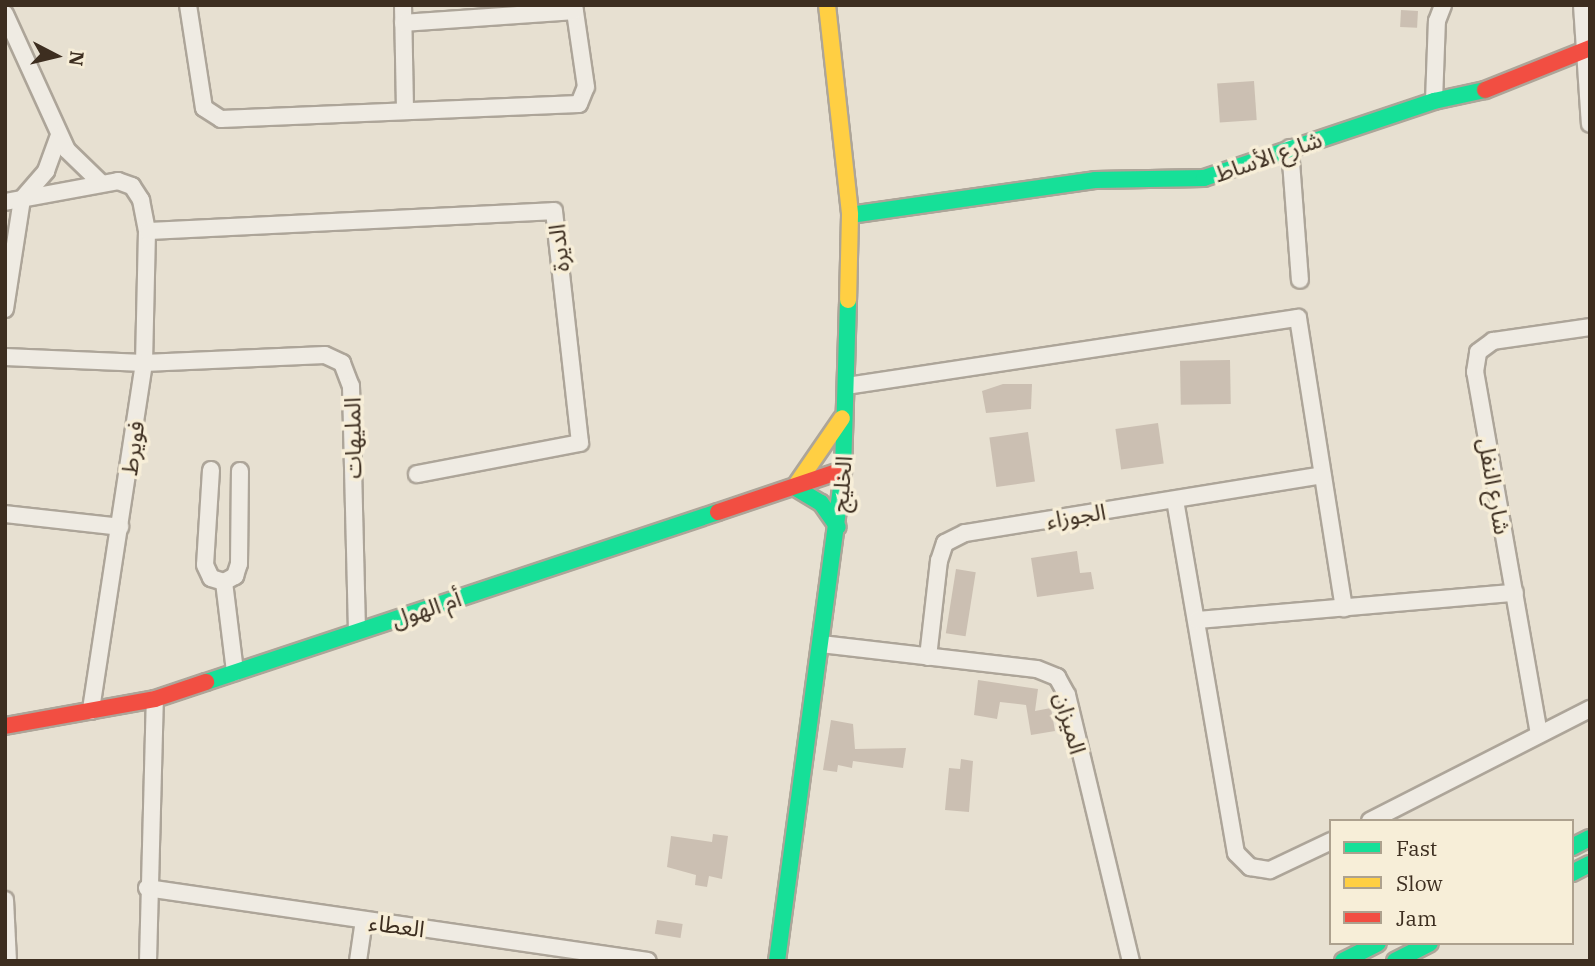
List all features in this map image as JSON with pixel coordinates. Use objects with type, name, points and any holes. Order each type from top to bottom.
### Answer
[{"type":"street","points":[[188,5],[204,108],[221,119],[405,108],[579,103],[586,87],[575,8],[403,23]]},
{"type":"street","points":[[403,5],[405,108]]},
{"type":"street","name":"الخليج","points":[[777,961],[838,527],[843,470],[850,215],[827,5]]},
{"type":"street","points":[[1434,101],[1437,21],[1443,5]]},
{"type":"street","points":[[1582,5],[1588,48],[1590,124]]},
{"type":"street","points":[[5,14],[59,136],[76,163],[101,183]]},
{"type":"street","name":"شارع الأساط","points":[[850,215],[1095,180],[1204,178],[1434,101],[1480,92],[1588,48]]},
{"type":"street","points":[[5,309],[22,199],[46,171],[59,136]]},
{"type":"street","points":[[1290,148],[1300,280]]},
{"type":"street","points":[[5,202],[101,183]]},
{"type":"street","name":"فويرط","points":[[91,711],[144,363],[146,231],[141,200],[132,186],[101,183]]},
{"type":"street","name":"الديرة","points":[[146,231],[554,211],[580,443],[417,474]]},
{"type":"street","points":[[847,386],[1298,318],[1344,608]]},
{"type":"street","name":"شارع النفل","points":[[1539,734],[1475,372],[1478,352],[1493,341],[1590,327]]},
{"type":"street","name":"المليهات","points":[[5,357],[144,363],[325,355],[342,363],[351,386],[357,631]]},
{"type":"street","points":[[838,527],[821,503],[794,487],[824,452],[845,412]]},
{"type":"street","points":[[211,470],[205,565],[211,578],[224,582]]},
{"type":"street","name":"أم الهول","points":[[5,726],[155,699],[843,470]]},
{"type":"street","points":[[235,672],[224,582],[239,564],[240,471]]},
{"type":"street","name":"الجوزاء","points":[[928,657],[945,543],[965,533],[1322,475]]},
{"type":"street","points":[[1175,500],[1236,853],[1250,867],[1270,870],[1329,842]]},
{"type":"street","points":[[5,514],[120,527]]},
{"type":"street","points":[[1197,620],[1515,593]]},
{"type":"street","name":"الميزان","points":[[821,643],[1037,669],[1057,677],[1068,695],[1131,961]]},
{"type":"street","points":[[148,961],[147,888],[155,699]]},
{"type":"street","points":[[1374,819],[1590,709]]},
{"type":"street","points":[[1574,845],[1590,838]]},
{"type":"street","points":[[1574,872],[1590,864]]},
{"type":"street","name":"العطاء","points":[[147,888],[640,960]]},
{"type":"street","points":[[5,900],[8,961]]},
{"type":"street","points":[[358,961],[364,920]]},
{"type":"street","points":[[1343,961],[1374,945]]},
{"type":"street","points":[[1395,961],[1426,945]]},
{"type":"building","points":[[1401,10],[1418,11],[1417,28],[1400,27]]},
{"type":"building","points":[[1254,81],[1257,120],[1220,122],[1217,84]]},
{"type":"building","points":[[1230,360],[1231,404],[1181,405],[1180,361]]},
{"type":"building","points":[[1003,384],[1032,384],[1031,409],[986,413],[982,391]]},
{"type":"building","points":[[1158,423],[1164,464],[1121,470],[1115,429]]},
{"type":"building","points":[[1028,432],[1035,482],[996,487],[989,437]]},
{"type":"building","points":[[1077,551],[1080,573],[1091,572],[1094,589],[1037,597],[1031,558]]},
{"type":"building","points":[[956,569],[976,572],[966,636],[946,633]]},
{"type":"building","points":[[978,680],[1038,689],[1035,711],[1051,708],[1055,731],[1031,735],[1026,705],[1000,702],[997,719],[974,715]]},
{"type":"building","points":[[831,720],[853,724],[855,749],[906,748],[903,768],[853,761],[852,768],[838,765],[837,772],[823,770]]},
{"type":"building","points":[[961,759],[973,761],[969,812],[945,810],[949,768],[960,769]]},
{"type":"building","points":[[713,834],[728,836],[722,879],[709,876],[707,887],[695,885],[696,875],[667,867],[671,836],[712,842]]},
{"type":"building","points":[[657,920],[683,924],[680,938],[655,934]]},
{"type":"traffic: fast","points":[[850,215],[1095,180],[1204,178],[1434,101],[1485,90]]},
{"type":"traffic: fast","points":[[777,961],[843,470],[848,300]]},
{"type":"traffic: fast","points":[[794,487],[821,503],[838,527]]},
{"type":"traffic: fast","points":[[206,682],[718,512]]},
{"type":"traffic: fast","points":[[1574,846],[1590,838]]},
{"type":"traffic: fast","points":[[1574,872],[1590,864]]},
{"type":"traffic: fast","points":[[1343,961],[1374,945]]},
{"type":"traffic: fast","points":[[1395,961],[1426,945]]},
{"type":"traffic: slow","points":[[827,5],[850,215],[848,300]]},
{"type":"traffic: slow","points":[[796,485],[842,418]]},
{"type":"traffic: jam","points":[[1485,90],[1590,48]]},
{"type":"traffic: jam","points":[[718,512],[843,470]]},
{"type":"traffic: jam","points":[[5,726],[155,699],[206,682]]}]
